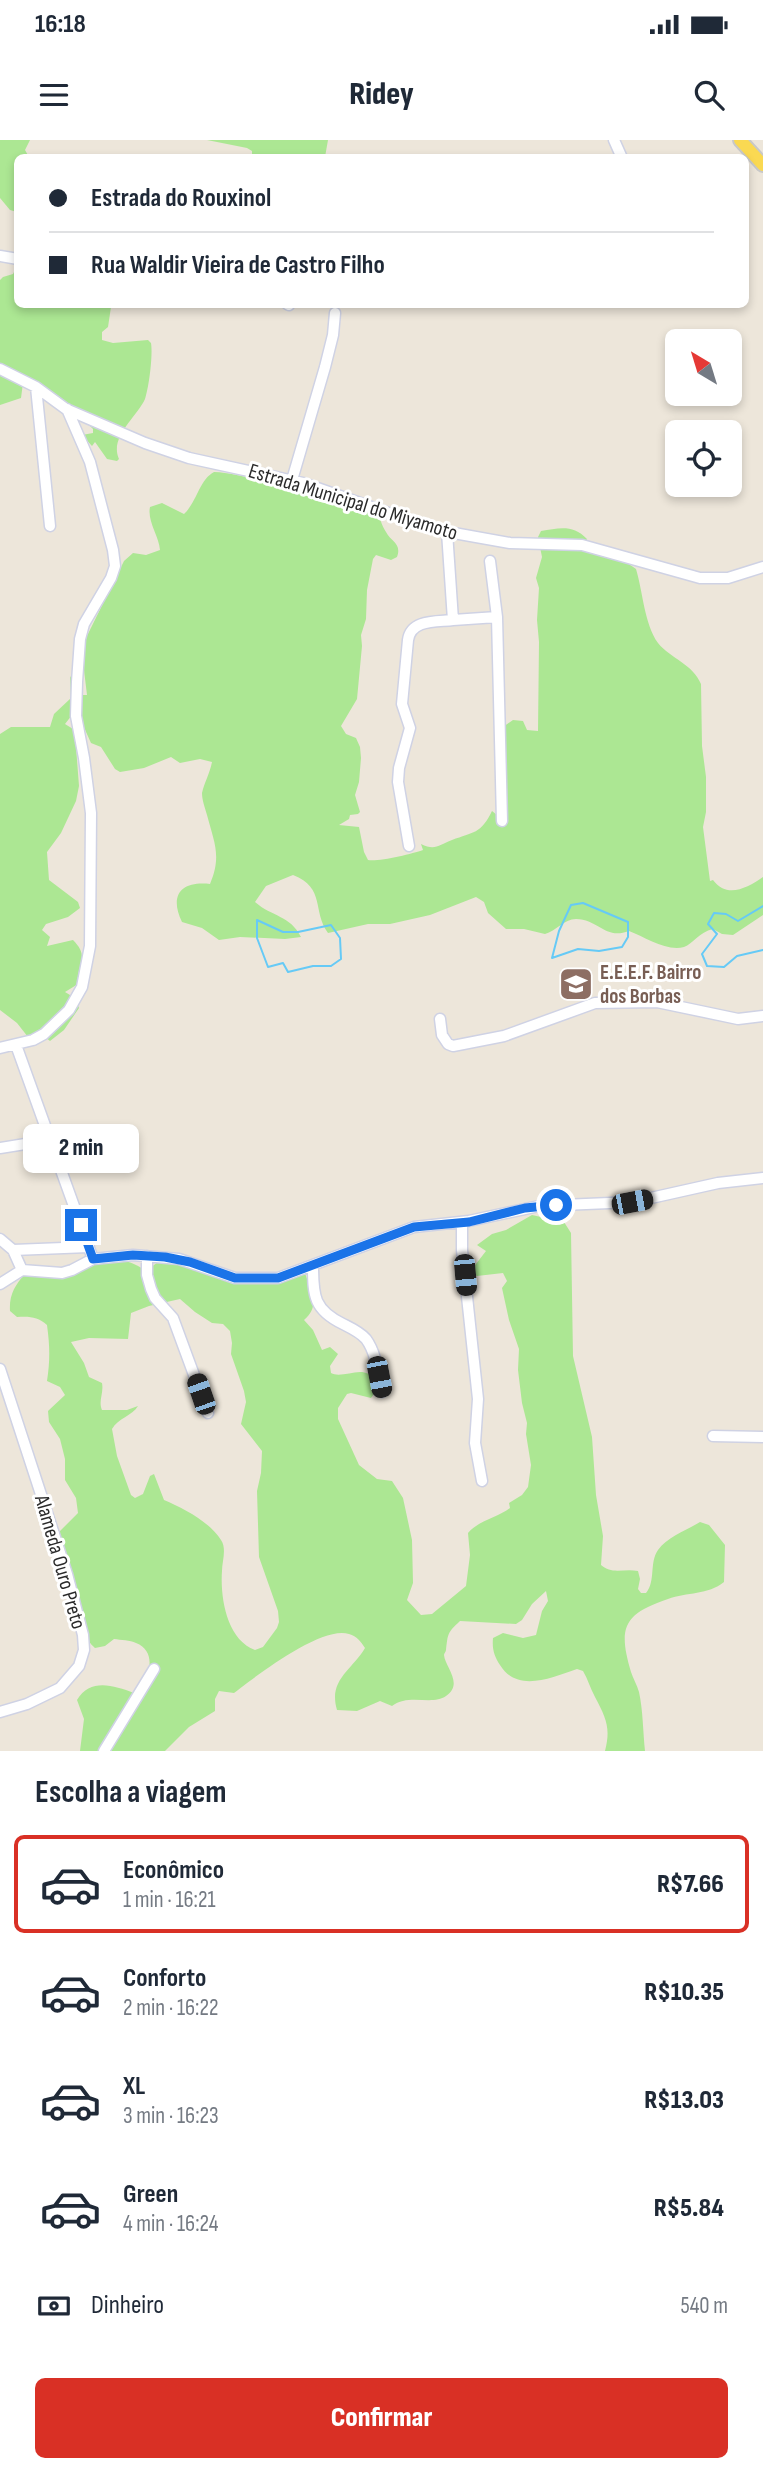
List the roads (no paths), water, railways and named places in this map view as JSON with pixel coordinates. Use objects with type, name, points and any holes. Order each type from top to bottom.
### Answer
[{"type":"main road","points":[[740,140],[763,165]]},
{"type":"street","points":[[292,480],[325,367],[335,313]]},
{"type":"street","name":"Estrada Municipal do Miyamoto","points":[[0,369],[36,387],[66,409],[145,443],[189,458],[292,480],[447,533],[510,543],[582,545],[700,578],[728,578],[763,567]]},
{"type":"street","points":[[36,387],[50,526]]},
{"type":"street","points":[[0,1048],[44,1034],[69,1010],[82,987],[90,946],[90,813],[76,716],[77,682],[83,624],[111,578],[115,566],[90,462],[66,409]]},
{"type":"street","points":[[447,533],[453,620]]},
{"type":"street","points":[[490,561],[496,617],[502,821]]},
{"type":"street","points":[[409,846],[398,782],[410,728],[402,704],[408,634],[416,626],[496,617]]},
{"type":"street","points":[[440,1019],[442,1035],[448,1044],[453,1045],[504,1036],[596,1003],[657,1002],[738,1019],[763,1016]]},
{"type":"street","points":[[16,1045],[93,1259]]},
{"type":"street","points":[[0,1148],[50,1140]]},
{"type":"street","points":[[0,1284],[22,1270],[62,1273],[93,1259],[119,1256],[179,1259],[246,1279],[278,1278],[414,1227],[462,1222],[539,1206],[632,1202],[718,1183],[763,1178]]},
{"type":"street","points":[[462,1222],[462,1250],[478,1399],[475,1443],[482,1481]]},
{"type":"street","points":[[0,1240],[13,1250],[22,1270]]},
{"type":"street","points":[[13,1250],[89,1247]]},
{"type":"street","points":[[147,1256],[147,1275],[151,1289],[155,1298],[173,1318],[208,1413]]},
{"type":"street","points":[[313,1266],[317,1303],[327,1316],[350,1327],[366,1340],[376,1362],[382,1392]]},
{"type":"street","name":"Alameda Ouro Preto","points":[[0,1369],[67,1574],[83,1635],[84,1650],[79,1666],[60,1688],[27,1704],[0,1712]]},
{"type":"street","points":[[713,1436],[763,1437]]},
{"type":"street","points":[[103,1751],[154,1669]]},
{"type":"waterway","points":[[583,903],[628,922],[628,937],[622,947],[599,951],[578,949],[552,958],[559,931],[571,905],[583,903]]},
{"type":"waterway","points":[[763,906],[738,921],[726,914],[714,913],[708,924],[717,934],[702,954],[707,966],[724,967],[737,956],[763,950]]},
{"type":"waterway","points":[[257,920],[283,932],[298,932],[331,925],[340,938],[341,959],[331,966],[313,966],[288,972],[283,963],[268,967],[257,938],[257,920]]},
{"type":"place","name":"E.E.E.F. Bairro dos Borbas","points":[[576,984]]}]
